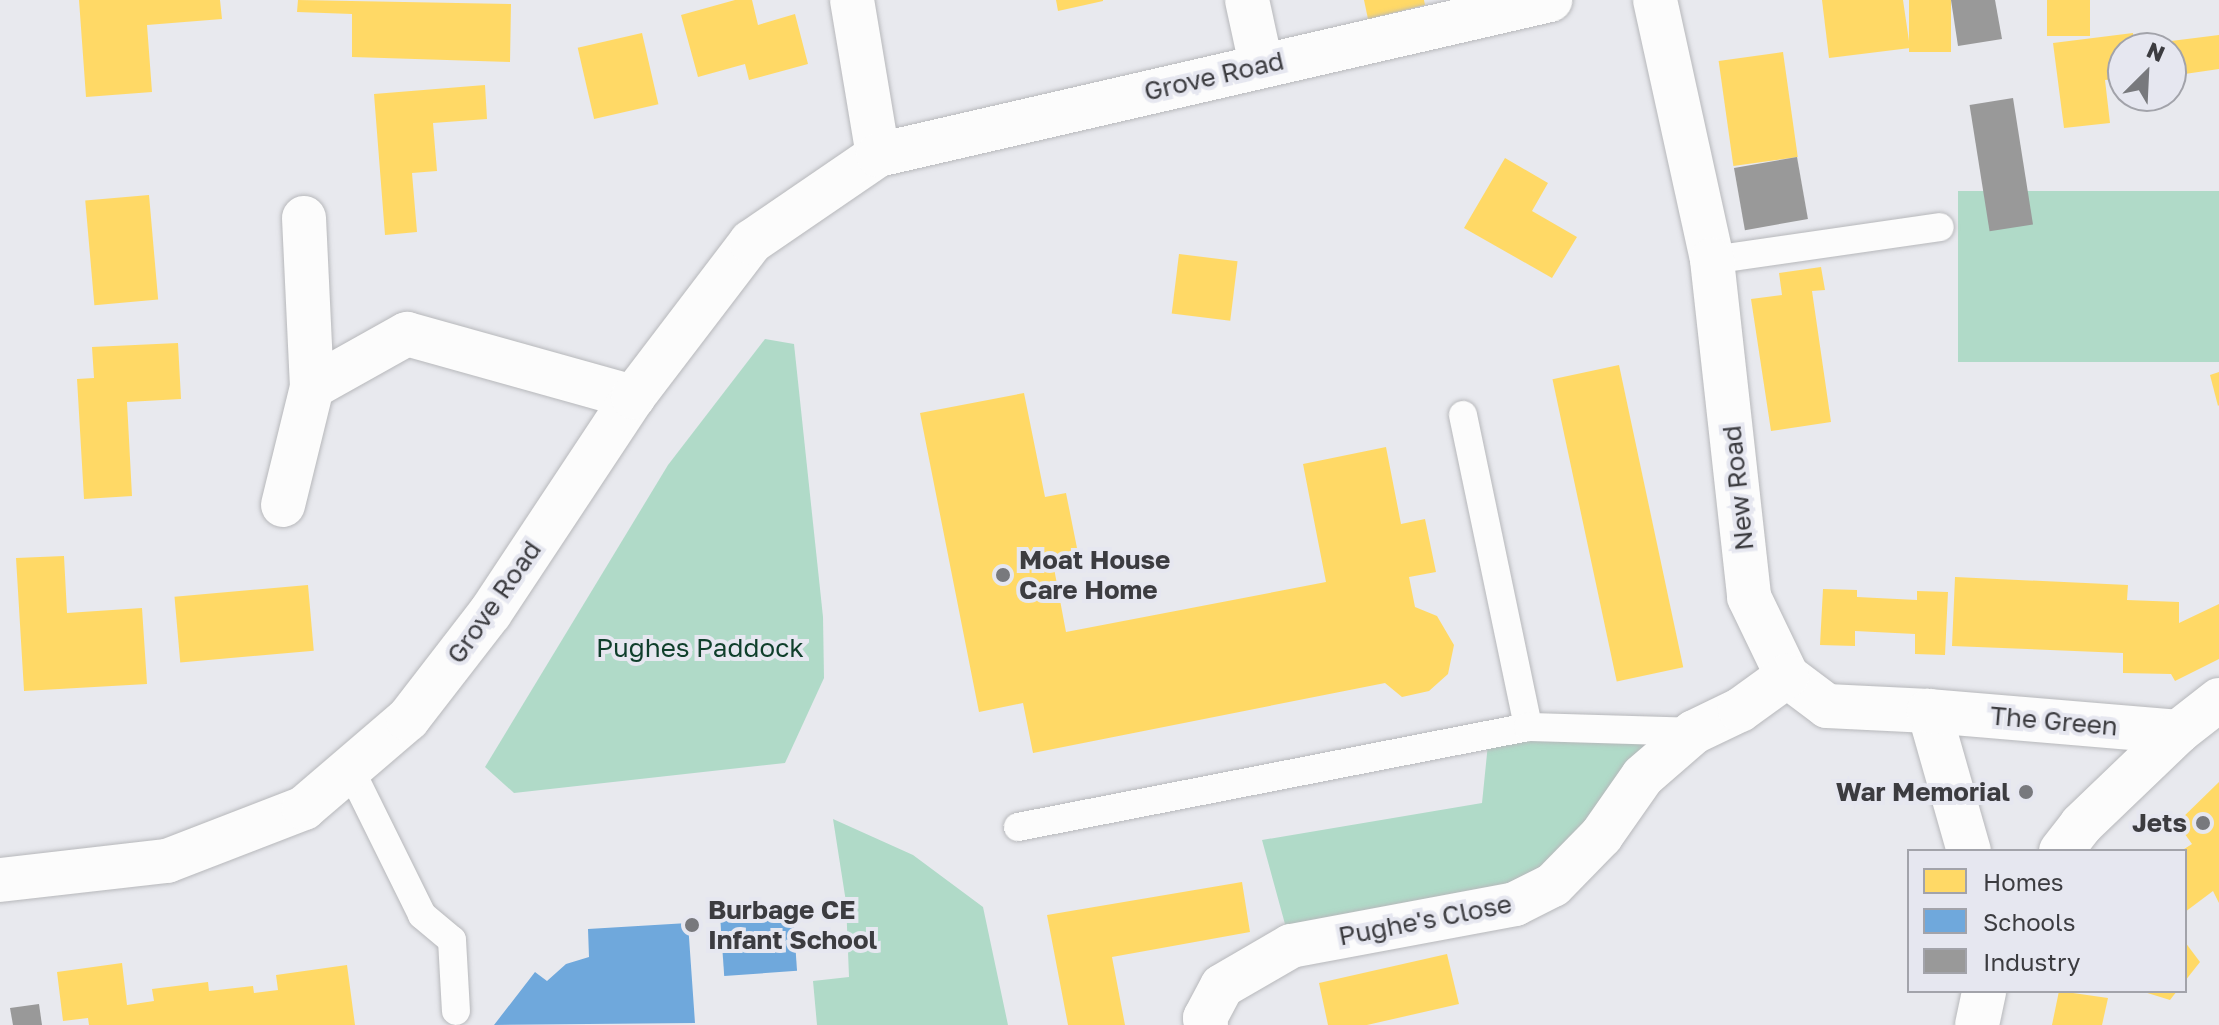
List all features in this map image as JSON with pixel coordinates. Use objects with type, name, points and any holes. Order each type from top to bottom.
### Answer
[{"type":"street","points":[[852,0],[878,155]]},
{"type":"street","points":[[1247,0],[1261,64]]},
{"type":"street","name":"Grove Road","points":[[0,880],[167,861],[304,808],[408,719],[490,613],[633,397],[751,242],[878,155],[1261,64],[1550,0]]},
{"type":"street","name":"New Road","points":[[1655,0],[1712,260],[1749,597],[1787,676],[1827,706],[1929,711]]},
{"type":"street","points":[[283,505],[312,387],[304,218]]},
{"type":"street","points":[[312,387],[407,334],[633,397]]},
{"type":"street","name":"Pughe's Close","points":[[1206,1025],[1205,1018],[1222,986],[1291,946],[1515,904],[1553,885],[1601,836],[1643,776],[1694,732],[1740,710],[1787,676]]},
{"type":"street","points":[[2063,849],[2081,825],[2178,732],[2219,700]]},
{"type":"street","points":[[1929,711],[1968,849]]},
{"type":"street","name":"The Green","points":[[1929,711],[2178,732]]},
{"type":"street","points":[[1977,1025],[1984,993]]},
{"type":"lane","points":[[1712,260],[1940,227]]},
{"type":"lane","points":[[1463,415],[1528,727]]},
{"type":"lane","points":[[1018,827],[1528,727],[1694,732]]},
{"type":"lane","points":[[350,769],[422,915],[452,940],[456,1011]]},
{"type":"green space","points":[[1958,191],[2219,191],[2219,362],[1958,362]]},
{"type":"green space","name":"Pughes Paddock","points":[[765,339],[794,344],[823,617],[824,678],[785,763],[514,793],[485,767],[668,465]]},
{"type":"green space","points":[[1671,731],[1553,885],[1291,946],[1262,840],[1482,803],[1489,734]]},
{"type":"green space","points":[[833,819],[913,855],[983,907],[1008,1025],[817,1025],[813,981],[849,977],[846,902]]},
{"type":"building: Homes","points":[[79,0],[220,0],[222,19],[147,25],[152,92],[86,97]]},
{"type":"building: Homes","points":[[298,0],[511,4],[510,62],[352,57],[352,14],[297,12]]},
{"type":"building: Homes","points":[[735,0],[752,0],[758,25],[795,14],[808,64],[749,80],[745,64],[698,77],[681,15]]},
{"type":"building: Homes","points":[[1056,0],[1103,0],[1103,1],[1058,11]]},
{"type":"building: Homes","points":[[1364,0],[1424,0],[1425,5],[1368,19]]},
{"type":"building: Homes","points":[[1822,0],[1903,0],[1910,48],[1829,58]]},
{"type":"building: Homes","points":[[1909,0],[1951,0],[1951,52],[1909,52]]},
{"type":"building: Homes","points":[[2047,0],[2090,0],[2090,36],[2047,36]]},
{"type":"building: Homes","points":[[642,33],[658,104],[594,119],[578,48]]},
{"type":"building: Homes","points":[[2219,35],[2219,69],[2187,74],[2187,39]]},
{"type":"building: Homes","points":[[2107,36],[2105,80],[2110,123],[2064,128],[2053,43]]},
{"type":"building: Homes","points":[[1783,52],[1798,157],[1733,166],[1719,61]]},
{"type":"building: Homes","points":[[485,85],[487,119],[433,123],[437,171],[412,173],[417,232],[385,235],[374,94]]},
{"type":"building: Homes","points":[[1505,158],[1548,183],[1532,211],[1577,237],[1552,278],[1464,228]]},
{"type":"building: Homes","points":[[149,195],[158,300],[94,305],[85,201]]},
{"type":"building: Homes","points":[[1179,254],[1238,261],[1230,321],[1172,314]]},
{"type":"building: Homes","points":[[1821,267],[1825,290],[1812,291],[1831,422],[1771,431],[1751,299],[1782,295],[1779,273]]},
{"type":"building: Homes","points":[[178,343],[181,399],[127,402],[132,496],[84,499],[77,379],[94,378],[92,347]]},
{"type":"building: Homes","points":[[1619,365],[1683,667],[1617,681],[1552,379]]},
{"type":"building: Homes","points":[[2219,372],[2219,405],[2218,406],[2210,375]]},
{"type":"building: Homes","name":"Moat House Care Home","points":[[1024,393],[1045,497],[1066,493],[1079,558],[1053,563],[1066,632],[1326,582],[1303,464],[1386,447],[1401,524],[1425,519],[1436,572],[1409,577],[1415,607],[1437,616],[1454,645],[1448,674],[1429,691],[1402,697],[1385,683],[1033,753],[1023,703],[979,712],[920,413]]},
{"type":"building: Homes","points":[[64,556],[67,613],[142,608],[147,684],[24,691],[16,558]]},
{"type":"building: Homes","points":[[1955,577],[2128,585],[2127,600],[2179,602],[2179,623],[2219,604],[2219,659],[2175,681],[2171,674],[2123,673],[2123,653],[1952,646]]},
{"type":"building: Homes","points":[[308,585],[314,651],[180,662],[175,597]]},
{"type":"building: Homes","points":[[1823,589],[1857,590],[1857,597],[1917,600],[1917,591],[1948,592],[1945,655],[1915,654],[1915,634],[1855,631],[1855,646],[1820,645]]},
{"type":"building: Homes","points":[[2219,782],[2219,903],[2213,891],[2187,910],[2187,849],[2184,849],[2192,844],[2177,823]]},
{"type":"building: Homes","points":[[1242,882],[1250,932],[1112,957],[1125,1025],[1068,1025],[1047,915]]},
{"type":"building: Homes","points":[[2187,945],[2200,962],[2187,978]]},
{"type":"building: Homes","points":[[1447,954],[1459,1004],[1367,1025],[1328,1025],[1319,983]]},
{"type":"building: Homes","points":[[122,963],[127,1005],[154,1001],[152,989],[208,982],[209,991],[253,986],[254,993],[278,990],[276,975],[347,965],[355,1025],[89,1025],[88,1018],[63,1021],[57,972]]},
{"type":"building: Homes","points":[[2059,993],[2108,998],[2102,1025],[2052,1025]]},
{"type":"building: Homes","points":[[2147,993],[2175,993],[2170,1000]]},
{"type":"building: Schools","points":[[793,913],[797,971],[724,976],[720,918]]},
{"type":"building: Schools","points":[[688,923],[695,1023],[494,1025],[535,972],[547,981],[566,964],[589,957],[588,929]]},
{"type":"building: Industry","points":[[1951,0],[1995,0],[2002,39],[1958,46]]},
{"type":"building: Industry","points":[[2013,98],[2033,224],[1990,231],[1970,105]]},
{"type":"building: Industry","points":[[1797,157],[1808,219],[1745,230],[1734,168]]},
{"type":"building: Industry","points":[[39,1004],[42,1025],[13,1025],[10,1008]]},
{"type":"place","name":"Moat House Care Home","points":[[1003,575]]},
{"type":"place","name":"War Memorial","points":[[2026,792]]},
{"type":"place","name":"Jets","points":[[2203,823]]},
{"type":"place","name":"Burbage CE Infant School","points":[[692,925]]}]
